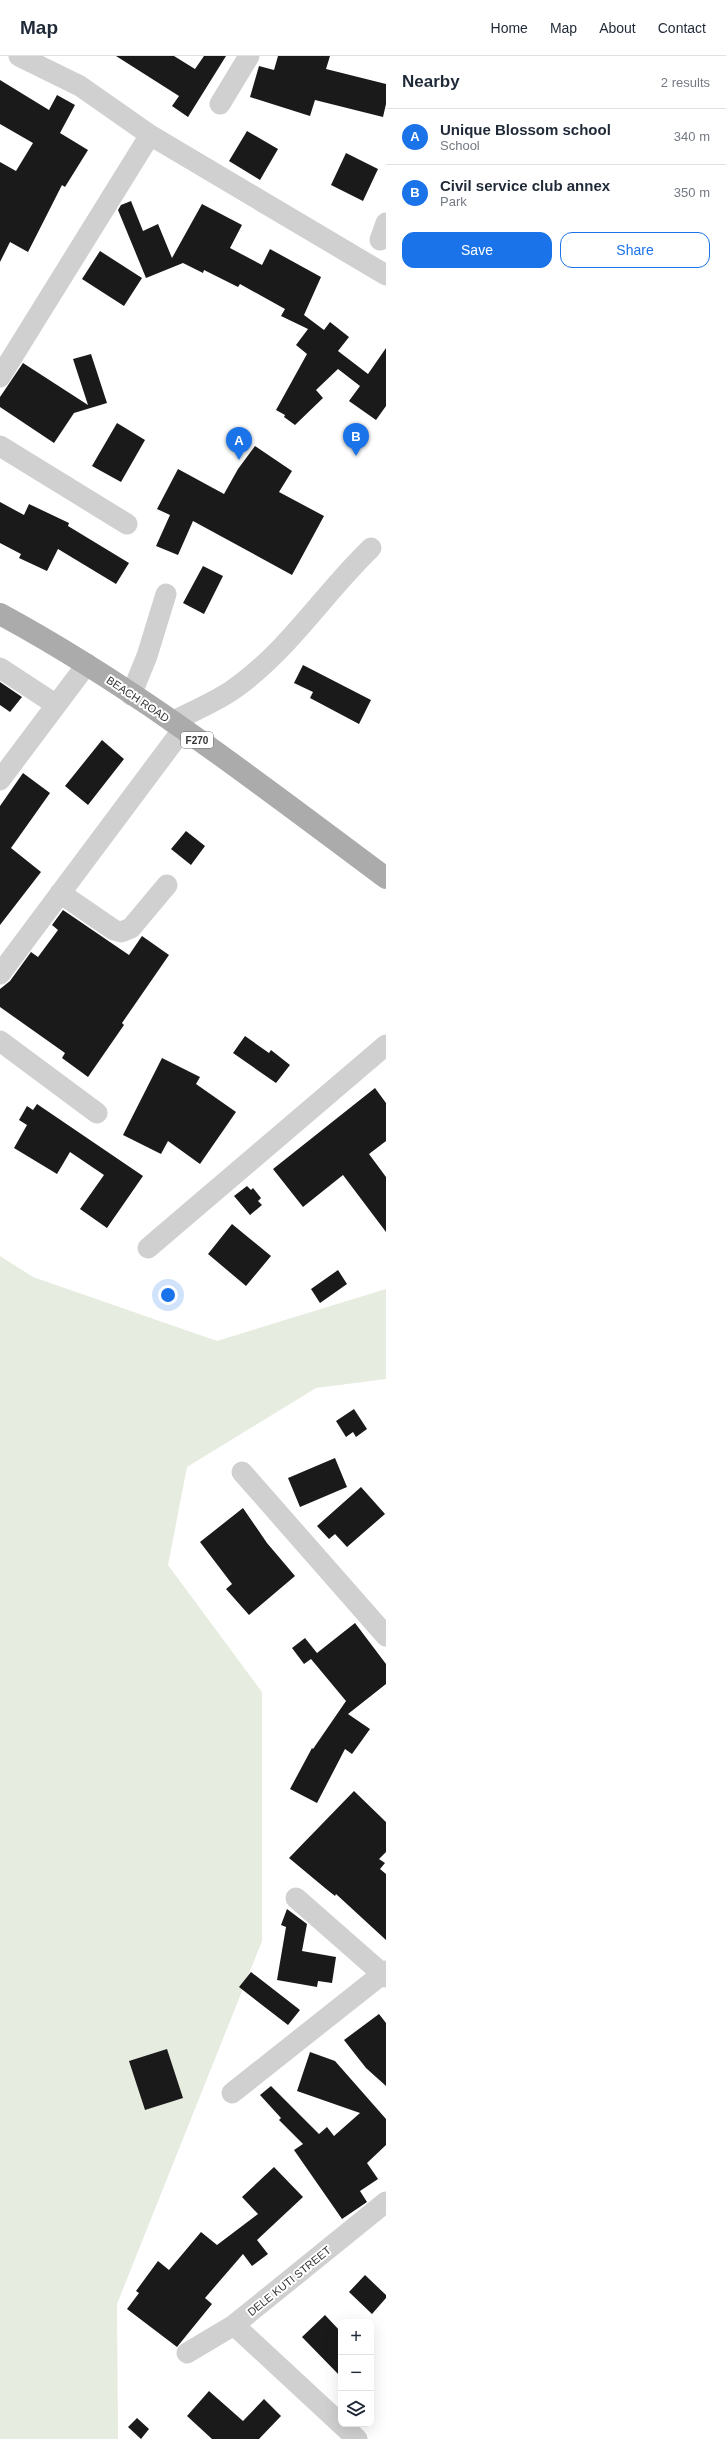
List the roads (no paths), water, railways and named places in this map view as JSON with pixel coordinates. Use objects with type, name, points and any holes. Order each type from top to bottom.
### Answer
[{"type":"main road","name":"BEACH ROAD","points":[[0,614],[86,664],[177,725],[386,878]]},
{"type":"street","points":[[18,56],[80,86],[150,135],[386,275]]},
{"type":"street","points":[[220,104],[249,56]]},
{"type":"street","points":[[0,378],[150,135]]},
{"type":"street","points":[[0,446],[127,524]]},
{"type":"street","points":[[0,974],[60,893],[177,725],[231,691],[258,670],[303,624],[330,590],[371,548]]},
{"type":"street","points":[[131,694],[147,656],[166,594]]},
{"type":"street","points":[[0,780],[86,664]]},
{"type":"street","points":[[0,668],[55,704]]},
{"type":"street","points":[[60,893],[114,930],[121,932],[131,928],[167,885]]},
{"type":"street","points":[[0,1041],[97,1113]]},
{"type":"street","points":[[148,1248],[386,1046]]},
{"type":"street","points":[[242,1472],[386,1636]]},
{"type":"street","points":[[232,2093],[385,1974],[296,1898]]},
{"type":"street","name":"DELE KUTI STREET","points":[[187,2353],[234,2325],[386,2202]]},
{"type":"street","points":[[234,2325],[357,2439]]},
{"type":"place","name":"Civil service club annex","points":[[356,456]]},
{"type":"place","name":"Unique Blossom school","points":[[239,460]]}]
